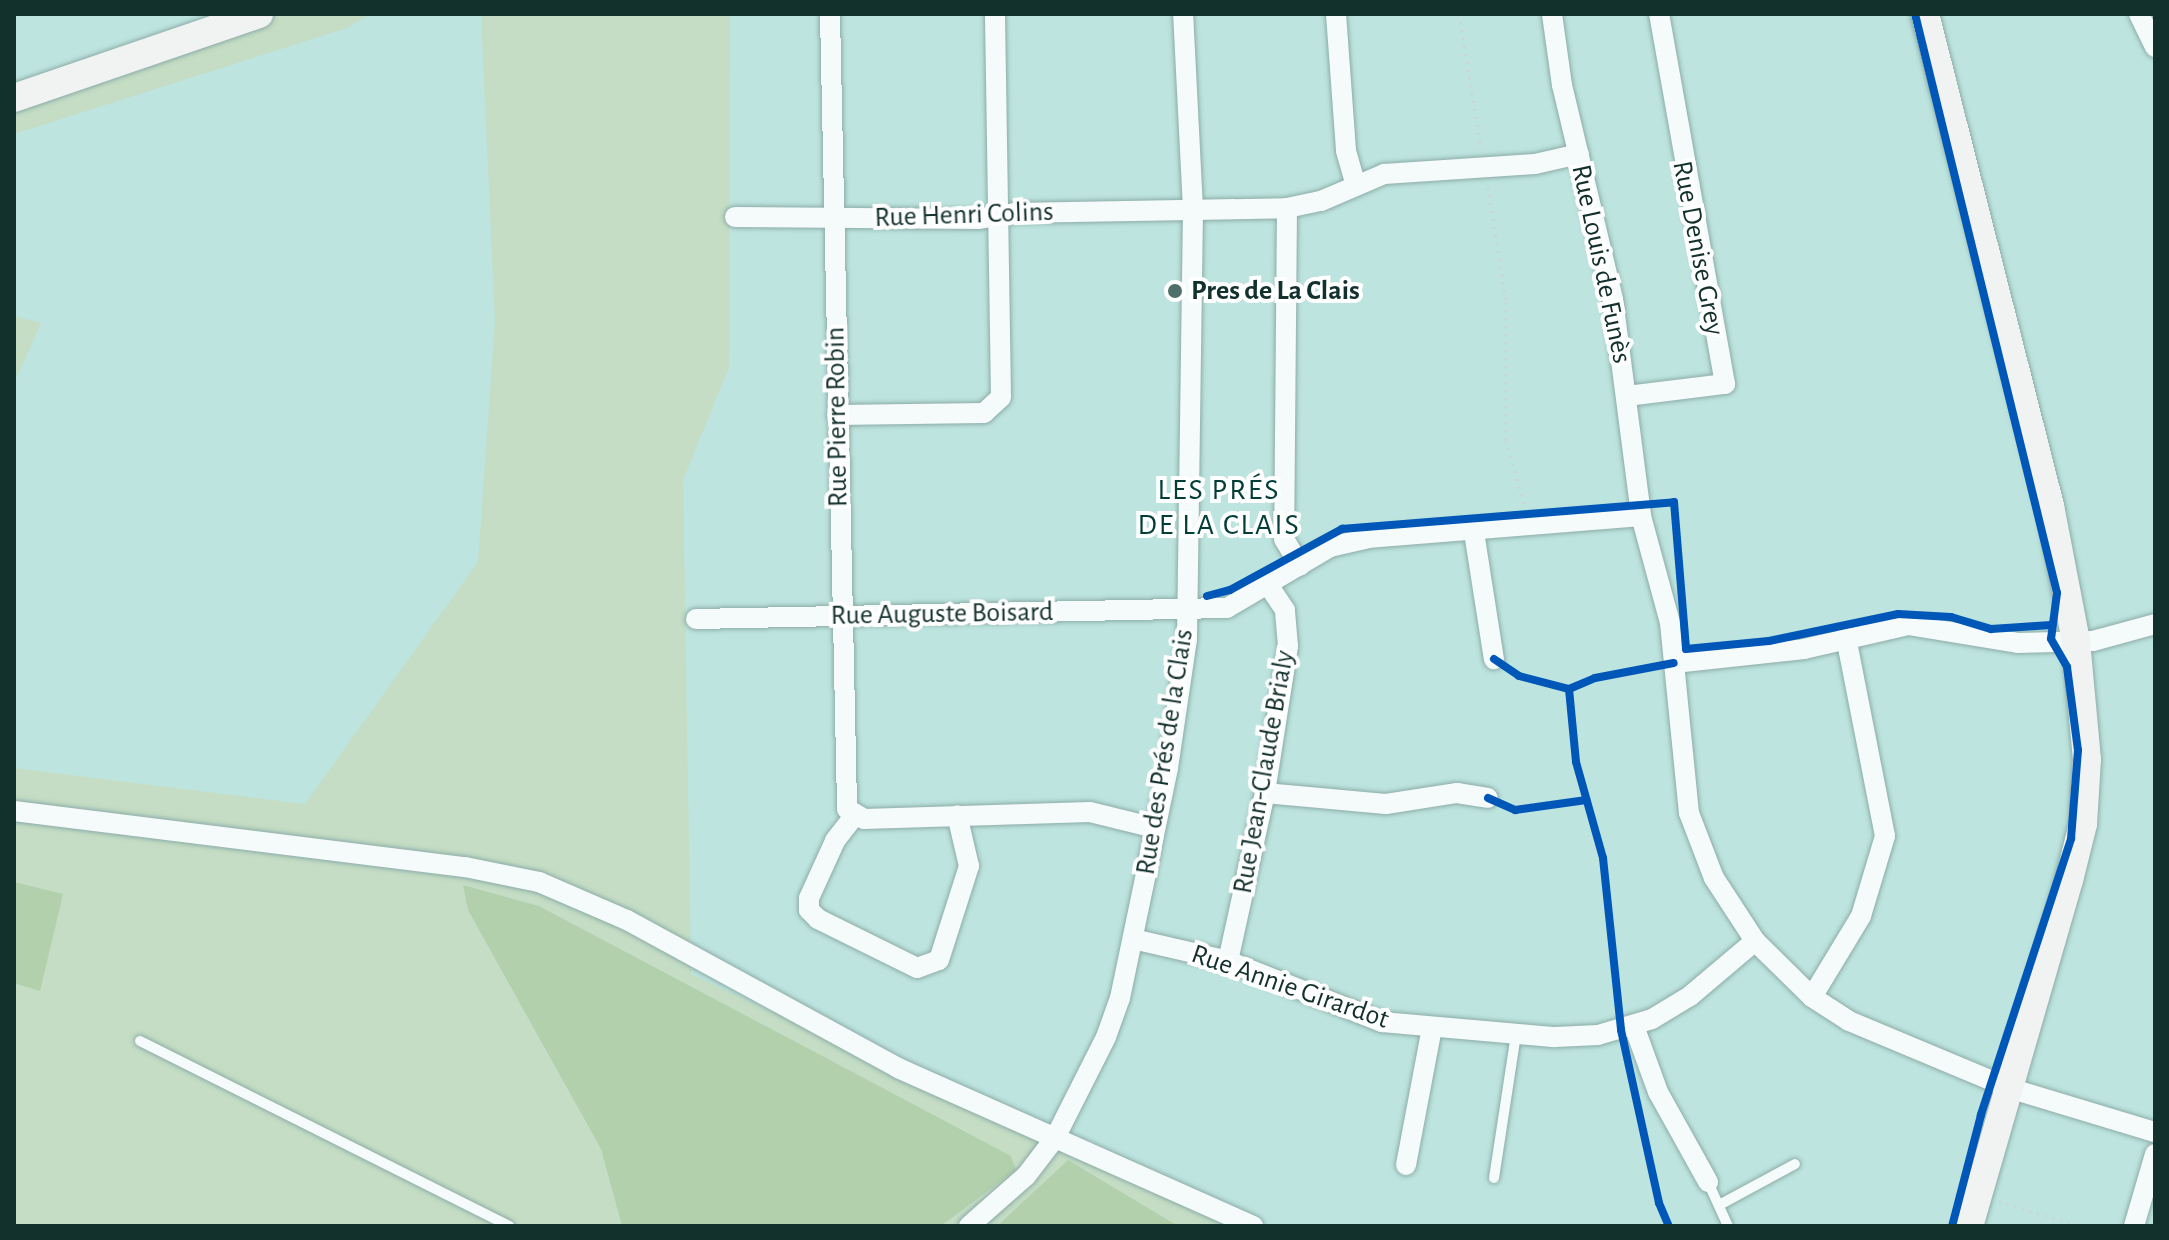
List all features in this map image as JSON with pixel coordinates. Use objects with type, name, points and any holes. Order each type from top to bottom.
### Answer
[{"type":"street","points":[[14,98],[259,14]]},
{"type":"street","name":"Rue Pierre Robin","points":[[830,14],[844,795],[847,809],[855,815]]},
{"type":"street","points":[[837,415],[984,413],[1001,397],[995,14]]},
{"type":"street","name":"Rue des Prés de la Clais","points":[[969,1226],[1026,1176],[1055,1138],[1106,1037],[1133,939],[1183,678],[1187,609],[1193,209],[1183,14]]},
{"type":"street","points":[[1336,14],[1346,151],[1356,186]]},
{"type":"street","name":"Rue Louis de Funès","points":[[1552,14],[1579,154],[1604,248],[1627,396],[1641,516],[1670,623],[1692,824],[1714,878],[1755,941],[1812,997],[1898,1045],[2009,1088],[2155,1132]]},
{"type":"street","name":"Rue Denise Grey","points":[[1627,396],[1725,384],[1659,14]]},
{"type":"street","points":[[1925,14],[2050,506],[2076,641],[2087,759],[2083,824],[1969,1226]]},
{"type":"street","points":[[2139,14],[2155,47]]},
{"type":"street","name":"Rue Henri Colins","points":[[735,217],[998,218],[1014,213],[1287,208],[1384,174],[1535,164],[1579,154]]},
{"type":"street","points":[[1287,208],[1284,539],[1300,566]]},
{"type":"street","name":"Rue Auguste Boisard","points":[[696,619],[1227,608],[1269,586],[1330,547],[1368,538],[1474,532],[1641,516]]},
{"type":"street","points":[[1474,532],[1494,659]]},
{"type":"street","name":"Rue Jean-Claude Brialy","points":[[1228,961],[1265,793],[1288,646],[1285,610],[1269,586]]},
{"type":"street","points":[[1674,663],[1781,652],[1908,625],[2018,643],[2076,641],[2155,624]]},
{"type":"street","points":[[1812,997],[1861,916],[1885,836],[1846,637]]},
{"type":"street","points":[[1265,793],[1386,804],[1457,793],[1488,798]]},
{"type":"street","points":[[14,811],[465,867],[539,882],[627,920],[854,1047],[1253,1226]]},
{"type":"street","points":[[957,815],[969,866],[939,960],[917,968],[818,919],[809,910],[809,898],[835,841],[855,815],[1090,812],[1155,828]]},
{"type":"street","name":"Rue Annie Girardot","points":[[1133,939],[1228,961],[1359,1016],[1432,1028],[1579,1037],[1634,1026],[1690,996],[1755,941]]},
{"type":"street","points":[[1634,1026],[1658,1092],[1708,1182]]},
{"type":"street","points":[[1406,1165],[1432,1028]]},
{"type":"street","points":[[2134,1226],[2155,1154]]},
{"type":"lane","points":[[1494,1178],[1516,1035]]},
{"type":"lane","points":[[140,1041],[509,1226]]},
{"type":"lane","points":[[1721,1204],[1795,1164]]},
{"type":"lane","points":[[1708,1182],[1721,1204],[1728,1226]]},
{"type":"path","points":[[1459,14],[1483,166],[1501,248],[1506,302],[1506,440],[1526,513]]},
{"type":"path","points":[[1512,514],[1538,513]]},
{"type":"path","points":[[1977,1194],[2079,1226]]},
{"type":"green space","points":[[218,14],[370,14],[347,28],[14,134],[14,87]]},
{"type":"green space","points":[[481,14],[730,14],[729,367],[683,480],[691,974],[1229,1226],[1178,1226],[1068,1160],[997,1226],[941,1226],[1016,1170],[1011,1156],[539,906],[464,885],[468,910],[601,1149],[622,1226],[14,1226],[14,768],[305,804],[478,562],[495,321]]},
{"type":"green space","points":[[14,316],[41,323],[14,383]]},
{"type":"green space","points":[[14,882],[63,894],[40,991],[14,983]]},
{"type":"green space","points":[[463,885],[539,906],[1011,1156],[1016,1170],[941,1226],[622,1226],[601,1149],[468,910]]},
{"type":"green space","points":[[1068,1160],[1178,1226],[997,1226]]},
{"type":"cycle path","points":[[1915,14],[2057,593],[2051,639],[2067,667],[2078,750],[2071,839],[1981,1115],[1952,1226]]},
{"type":"cycle path","points":[[1207,596],[1230,590],[1342,529],[1674,502],[1686,649],[1769,641],[1898,614],[1951,617],[1991,629],[2051,625]]},
{"type":"cycle path","points":[[1494,659],[1519,676],[1569,689],[1595,678],[1674,663]]},
{"type":"cycle path","points":[[1569,689],[1576,762],[1603,858],[1621,1030],[1659,1203],[1669,1226]]},
{"type":"cycle path","points":[[1488,798],[1515,810],[1586,800]]},
{"type":"place","name":"Pres de La Clais","points":[[1175,291]]},
{"type":"district","name":"LES PRÉS DE LA CLAIS","points":[[1219,507]]}]
